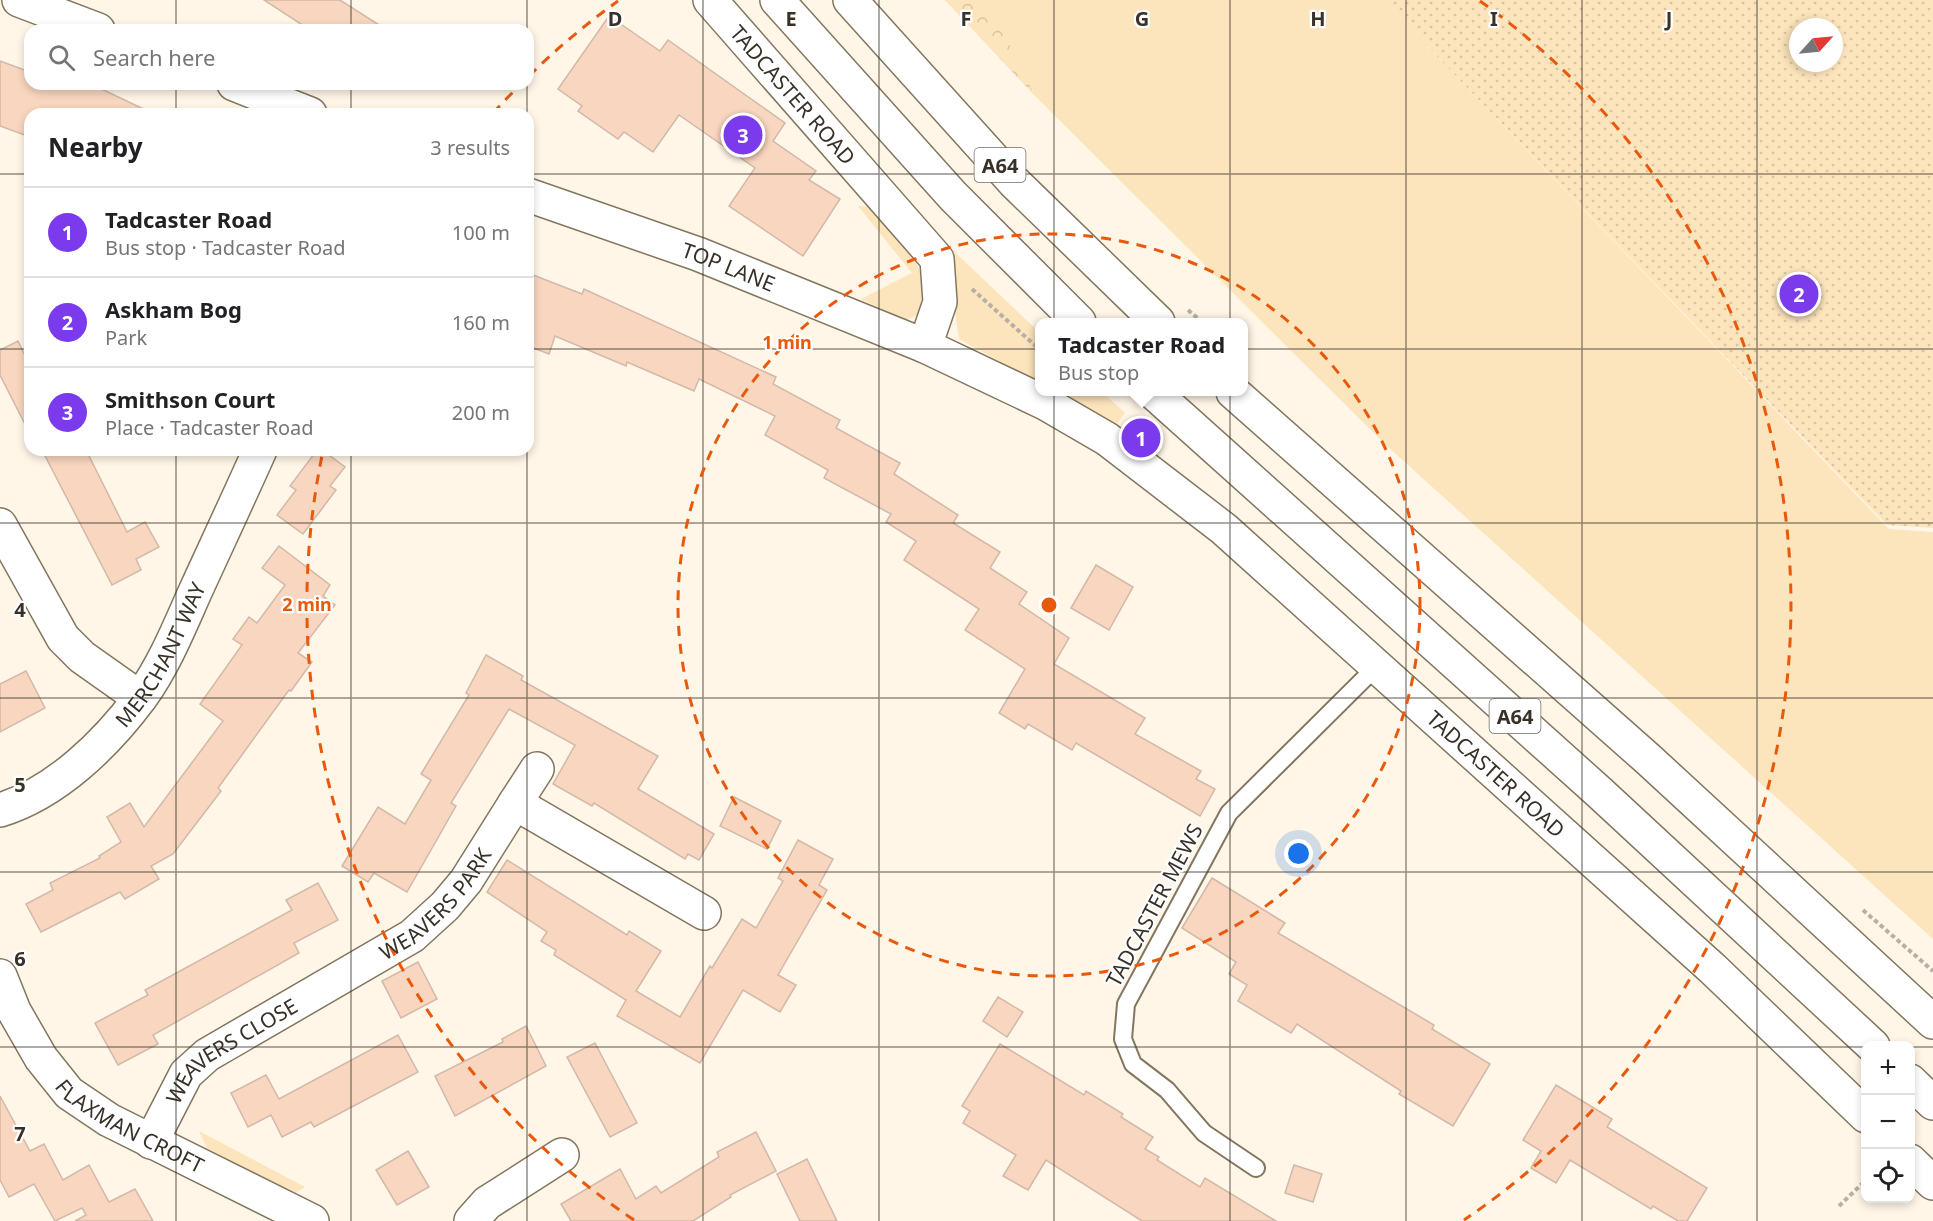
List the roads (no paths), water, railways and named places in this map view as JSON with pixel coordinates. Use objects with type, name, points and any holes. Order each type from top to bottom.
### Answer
[{"type":"main road","points":[[20,0],[82,24]]},
{"type":"main road","name":"TADCASTER ROAD","points":[[710,0],[937,258],[940,302],[925,345],[1053,408],[1107,439],[1224,529],[1713,969],[1861,1111]]},
{"type":"main road","name":"A64","points":[[777,0],[952,196],[1075,318]]},
{"type":"main road","name":"A64","points":[[850,0],[1014,182],[1154,318]]},
{"type":"main road","points":[[249,90],[295,108]]},
{"type":"main road","name":"TOP LANE","points":[[534,197],[698,254],[925,345]]},
{"type":"main road","name":"A64","points":[[1157,396],[1599,792],[1868,1041]]},
{"type":"main road","name":"A64","points":[[1238,396],[1648,759],[1933,1022]]},
{"type":"main road","name":"MERCHANT WAY","points":[[0,810],[19,805],[58,781],[98,745],[140,698],[165,659],[257,456]]},
{"type":"main road","points":[[0,525],[63,638],[82,657],[140,698]]},
{"type":"main road","name":"WEAVERS PARK","points":[[334,983],[412,936],[445,906],[466,881],[537,769]]},
{"type":"main road","points":[[515,803],[704,913]]},
{"type":"main road","name":"FLAXMAN CROFT","points":[[0,976],[14,1011],[41,1058],[69,1093],[109,1120],[312,1221]]},
{"type":"main road","name":"WEAVERS CLOSE","points":[[151,1142],[186,1074],[207,1055],[334,983]]},
{"type":"main road","points":[[1915,1085],[1933,1103]]},
{"type":"main road","points":[[471,1221],[487,1203],[562,1155]]},
{"type":"main road","points":[[1915,1165],[1933,1183]]},
{"type":"lane","name":"TADCASTER MEWS","points":[[1256,1168],[1204,1133],[1167,1090],[1133,1064],[1123,1040],[1126,1004],[1229,813],[1377,666]]},
{"type":"place","name":"Smithson Court","points":[[743,135]]},
{"type":"place","name":"Askham Bog","points":[[1799,294]]},
{"type":"place","name":"Tadcaster Road","points":[[1141,438]]}]
